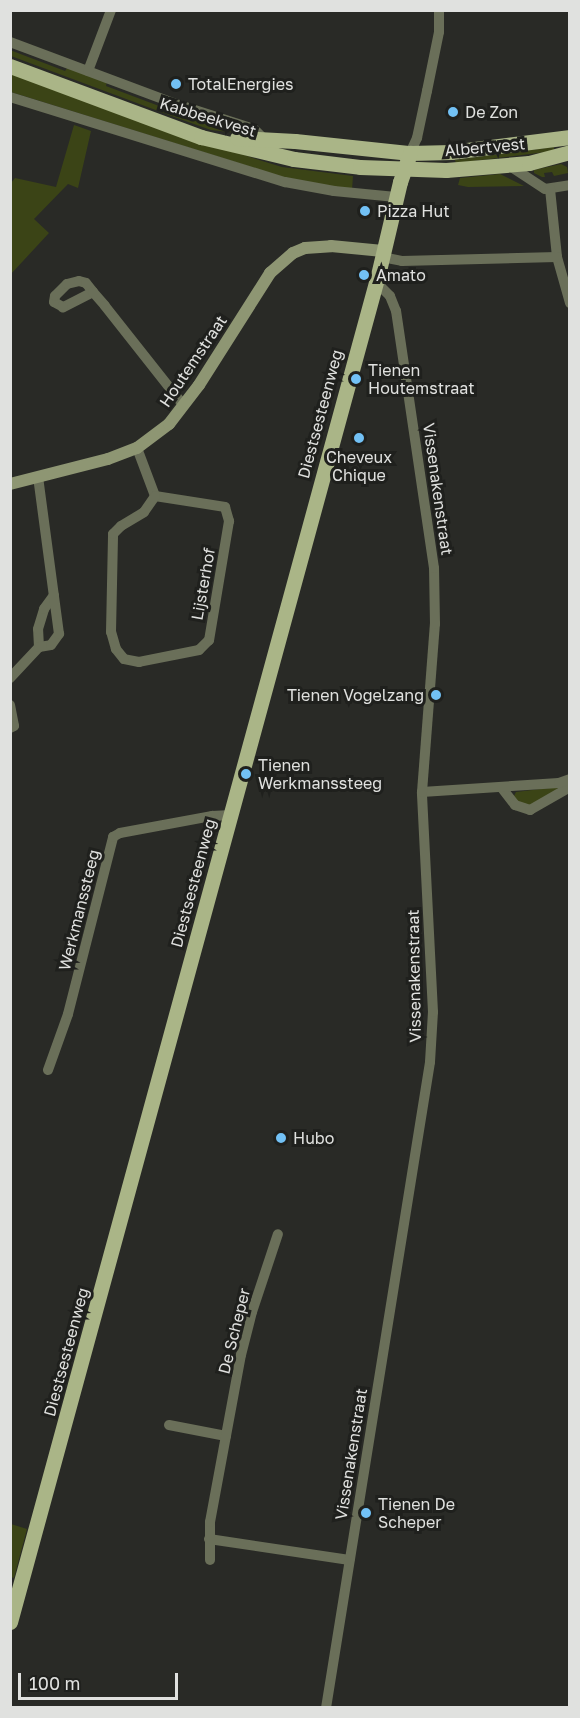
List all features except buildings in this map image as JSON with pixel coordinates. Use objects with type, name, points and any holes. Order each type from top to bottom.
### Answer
[{"type":"main road","name":"Kabbeekvest","points":[[10,59],[213,133],[266,141],[295,141],[410,153]]},
{"type":"main road","name":"Kabbeekvest","points":[[10,66],[233,146],[294,159],[403,169]]},
{"type":"main road","name":"Albertvest","points":[[410,153],[451,152],[570,137]]},
{"type":"main road","name":"Diestsesteenweg","points":[[10,1622],[376,282],[403,169],[410,153]]},
{"type":"main road","name":"Albertvest","points":[[403,169],[446,170],[529,163],[570,153]]},
{"type":"street","points":[[88,71],[111,10]]},
{"type":"street","points":[[410,153],[417,138],[429,79],[440,24],[439,10]]},
{"type":"street","name":"Kabbeekvest","points":[[10,42],[173,103],[254,129],[266,141]]},
{"type":"street","points":[[10,97],[285,182],[334,191],[396,197]]},
{"type":"street","points":[[507,164],[546,188],[570,185]]},
{"type":"street","points":[[546,188],[557,257],[570,303]]},
{"type":"street","name":"Houtemstraat","points":[[10,484],[89,465],[137,448],[169,424],[184,406],[270,273],[284,259],[305,248],[331,246],[382,254]]},
{"type":"street","points":[[382,254],[402,261],[557,257]]},
{"type":"street","name":"Vissenakenstraat","points":[[326,1707],[430,1062],[433,1012],[422,792],[435,624],[434,568],[396,311],[390,296],[376,282]]},
{"type":"street","points":[[93,292],[184,406]]},
{"type":"street","points":[[137,448],[155,496]]},
{"type":"street","points":[[10,678],[39,647],[51,645],[59,634],[38,477]]},
{"type":"street","name":"Lijsterhof","points":[[155,496],[225,507],[229,520],[208,640],[199,650],[139,662],[124,659],[116,649],[111,632],[113,534],[144,512],[155,496]]},
{"type":"street","points":[[39,647],[38,629],[44,609],[54,595]]},
{"type":"street","points":[[10,705],[14,726],[10,728]]},
{"type":"street","points":[[422,792],[559,783],[570,779]]},
{"type":"street","points":[[501,787],[515,805],[530,810],[570,787]]},
{"type":"street","name":"Werkmanssteeg","points":[[48,1070],[68,1014],[113,837],[120,832],[212,816],[231,815]]},
{"type":"street","name":"De Scheper","points":[[210,1560],[210,1522],[226,1436],[252,1312],[278,1234]]},
{"type":"street","points":[[169,1425],[226,1436]]},
{"type":"street","points":[[209,1539],[350,1560]]},
{"type":"green space","points":[[10,50],[65,71],[68,67],[107,81],[106,86],[175,112],[230,130],[241,132],[242,127],[255,135],[211,130],[11,56]]},
{"type":"green space","points":[[10,73],[282,167],[353,176],[352,190],[283,177],[11,92]]},
{"type":"green space","points":[[74,125],[91,131],[78,188],[68,184],[34,219],[49,233],[11,274],[11,183],[15,178],[56,187]]},
{"type":"green space","points":[[554,147],[554,151],[456,163],[455,160]]},
{"type":"green space","points":[[561,164],[567,167],[568,173],[554,176],[552,172],[544,173],[545,177],[542,177],[534,173],[534,170]]},
{"type":"green space","points":[[500,174],[524,186],[468,187],[458,185],[460,178]]},
{"type":"green space","points":[[557,787],[559,790],[528,807],[513,798],[516,792]]},
{"type":"green space","points":[[11,1524],[27,1529],[14,1578],[11,1577]]},
{"type":"place","name":"TotalEnergies","points":[[176,84]]},
{"type":"place","name":"De Zon","points":[[453,112]]},
{"type":"place","name":"Pizza Hut","points":[[365,211]]},
{"type":"place","name":"Amato","points":[[364,275]]},
{"type":"place","name":"Tienen Houtemstraat","points":[[356,379]]},
{"type":"place","name":"Cheveux Chique","points":[[359,438]]},
{"type":"place","name":"Tienen Vogelzang","points":[[436,695]]},
{"type":"place","name":"Tienen Werkmanssteeg","points":[[246,774]]},
{"type":"place","name":"Hubo","points":[[281,1138]]},
{"type":"place","name":"Tienen De Scheper","points":[[366,1513]]}]
